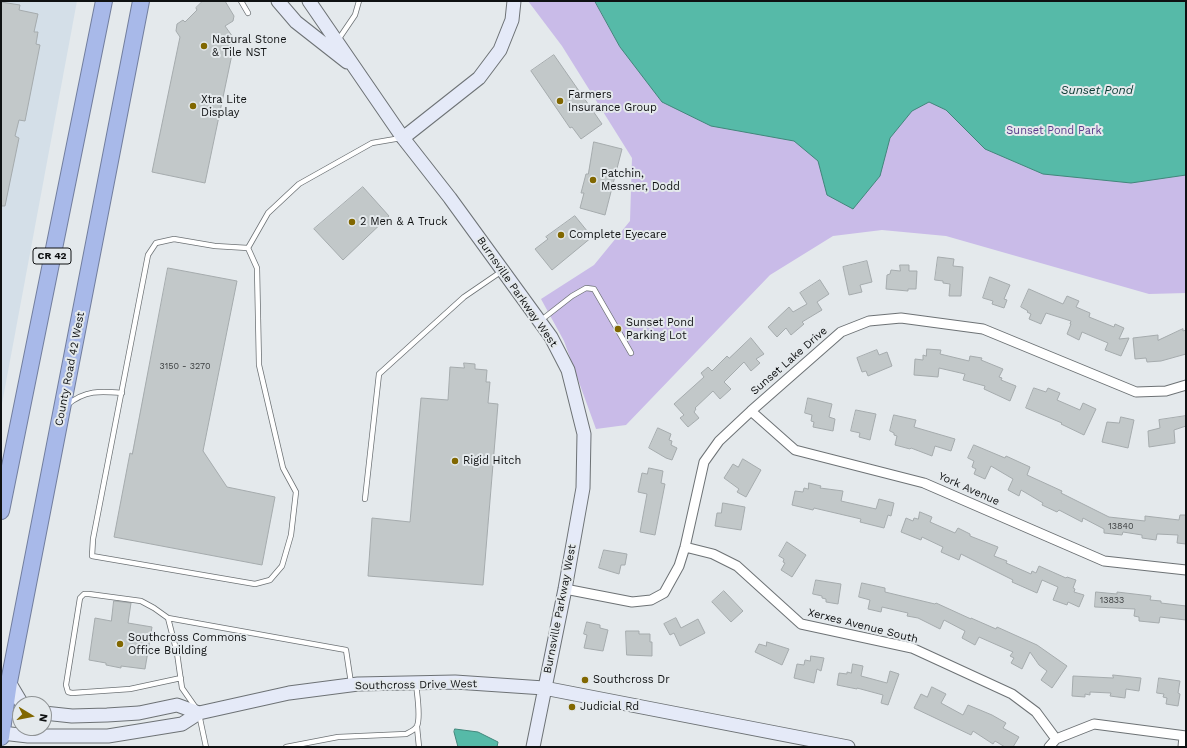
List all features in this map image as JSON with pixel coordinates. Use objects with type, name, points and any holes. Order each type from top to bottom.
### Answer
[{"type":"highway","name":"CR 42","points":[[1,511],[104,1]]},
{"type":"highway","name":"County Road 42 West","points":[[1,734],[9,682],[141,1]]},
{"type":"street","name":"Burnsville Parkway West","points":[[278,1],[296,22],[358,72]]},
{"type":"street","name":"Burnsville Parkway West","points":[[309,1],[403,138],[450,198],[540,321],[551,337],[568,370],[584,434],[583,488],[565,589],[533,747]]},
{"type":"street","points":[[403,138],[479,78],[500,50],[512,20],[514,1]]},
{"type":"street","name":"Sunset Lake Drive","points":[[565,589],[632,602],[651,600],[664,593],[679,566],[704,462],[719,441],[841,332],[869,321],[901,318],[983,329],[1136,392],[1166,391],[1186,385]]},
{"type":"street","name":"York Avenue","points":[[751,411],[795,450],[924,483],[1104,561],[1186,570]]},
{"type":"street","name":"Xerxes Avenue South","points":[[684,547],[713,554],[737,566],[801,624],[912,648],[1012,694],[1036,712],[1056,739]]},
{"type":"street","points":[[9,682],[17,696]]},
{"type":"street","name":"Southcross Drive West","points":[[1,734],[28,736],[108,736],[182,724],[199,712],[288,693],[352,685],[456,682],[544,688],[848,747]]},
{"type":"street","name":"Southcross Drive West","points":[[52,714],[72,716],[139,713],[177,705],[199,712]]},
{"type":"street","points":[[1049,747],[1056,739],[1094,724],[1185,736],[1183,747]]},
{"type":"lane","points":[[241,1],[248,13]]},
{"type":"lane","points":[[337,42],[355,15],[359,1]]},
{"type":"lane","points":[[248,248],[268,213],[300,184],[372,143],[403,138]]},
{"type":"lane","points":[[174,239],[214,246],[248,248],[257,268],[259,364],[283,468],[296,492],[291,535],[282,566],[270,580],[255,584],[92,556],[148,255],[156,243],[174,239]]},
{"type":"lane","points":[[365,499],[379,374],[464,297],[503,270]]},
{"type":"lane","points":[[540,321],[572,296],[586,288],[594,289],[631,353]]},
{"type":"lane","points":[[62,410],[74,399],[87,393],[97,391],[122,393]]},
{"type":"lane","points":[[181,678],[123,690],[68,692],[66,685],[80,598],[84,594],[89,594],[141,601],[168,618],[346,650],[352,685]]},
{"type":"lane","points":[[168,618],[177,653],[182,688],[199,712],[206,747]]},
{"type":"lane","points":[[416,684],[419,712],[417,727],[419,747]]},
{"type":"lane","points":[[286,747],[338,737],[406,734],[417,727]]},
{"type":"shaded area","points":[[1,1],[77,1],[1,409]]},
{"type":"green space","name":"Sunset Pond Park","points":[[528,1],[1186,1],[1186,293],[1149,294],[946,236],[882,230],[833,236],[770,275],[626,425],[596,429],[564,341],[541,299],[594,265],[630,221],[632,158],[562,46]]},
{"type":"water","name":"Sunset Pond","points":[[595,1],[1186,1],[1186,175],[1131,183],[1043,174],[985,149],[946,110],[929,102],[912,111],[890,138],[880,176],[853,209],[827,195],[818,161],[794,141],[711,126],[662,102],[620,47]]},
{"type":"water","points":[[455,729],[478,732],[498,742],[497,747],[458,747],[454,732]]},
{"type":"building","name":"Xtra Lite Display","points":[[203,1],[225,1],[234,16],[233,21],[225,26],[235,40],[205,183],[152,172],[180,37],[176,31],[177,24],[183,20],[185,22],[197,10],[196,8]]},
{"type":"building","points":[[1,2],[20,5],[19,10],[38,14],[34,32],[38,32],[36,44],[40,45],[25,121],[19,120],[15,136],[19,138],[5,206],[1,206]]},
{"type":"building","points":[[554,55],[602,124],[581,139],[572,127],[570,128],[531,71]]},
{"type":"building","points":[[594,142],[622,149],[605,215],[580,208],[584,193],[581,193],[586,174],[588,174]]},
{"type":"building","name":"2 Men & A Truck","points":[[363,187],[389,216],[343,260],[314,229]]},
{"type":"building","points":[[575,216],[592,237],[552,270],[535,249],[548,239],[546,237]]},
{"type":"building","points":[[938,257],[954,259],[953,266],[963,267],[961,296],[949,296],[950,284],[935,280]]},
{"type":"building","points":[[867,261],[872,282],[860,285],[862,292],[849,295],[843,267]]},
{"type":"building","points":[[900,265],[909,265],[909,271],[917,271],[916,289],[908,289],[908,291],[886,289],[887,275],[890,274],[891,270],[900,271]]},
{"type":"building","points":[[168,268],[237,281],[203,451],[227,487],[275,497],[262,565],[114,537],[130,453],[132,454]]},
{"type":"building","points":[[990,277],[1010,285],[1004,299],[1007,300],[1004,308],[992,304],[993,301],[983,298]]},
{"type":"building","points":[[820,280],[829,294],[817,302],[822,310],[802,322],[804,324],[791,335],[786,328],[777,337],[768,327],[789,307],[793,312],[807,304],[800,293]]},
{"type":"building","points":[[1029,289],[1063,304],[1067,296],[1079,301],[1076,307],[1090,313],[1089,317],[1114,327],[1115,324],[1124,328],[1119,339],[1129,338],[1121,356],[1105,350],[1108,343],[1082,332],[1079,340],[1067,334],[1071,321],[1046,313],[1041,324],[1029,319],[1031,314],[1021,307]]},
{"type":"building","points":[[1183,329],[1183,331],[1186,330],[1186,354],[1161,361],[1147,362],[1146,358],[1135,359],[1133,338],[1158,335],[1158,340]]},
{"type":"building","points":[[751,338],[764,354],[756,359],[760,363],[751,371],[744,362],[724,382],[731,389],[720,399],[713,391],[695,408],[696,409],[694,412],[699,418],[688,427],[680,418],[684,415],[674,404],[704,377],[701,373],[708,367],[712,371],[727,356],[729,358]]},
{"type":"building","points":[[927,349],[941,350],[940,354],[969,361],[970,356],[982,358],[981,360],[1003,369],[999,377],[1002,378],[1001,380],[1016,386],[1010,401],[984,389],[985,386],[963,380],[965,374],[939,368],[938,377],[914,375],[915,359],[923,360],[923,355],[926,356]]},
{"type":"building","points":[[877,350],[879,355],[887,352],[892,366],[868,376],[866,371],[862,372],[857,358]]},
{"type":"building","name":"Rigid Hitch","points":[[464,363],[475,364],[475,369],[487,370],[486,382],[490,382],[488,403],[498,404],[483,585],[368,576],[372,518],[410,522],[421,398],[448,400],[450,367],[464,368]]},
{"type":"building","points":[[1034,388],[1046,392],[1048,388],[1060,393],[1057,400],[1080,410],[1083,403],[1096,409],[1084,435],[1061,424],[1062,423],[1026,408]]},
{"type":"building","points":[[808,398],[832,404],[829,417],[835,419],[833,431],[813,427],[814,422],[811,421],[812,415],[805,413]]},
{"type":"building","points":[[856,410],[876,414],[870,440],[859,437],[860,433],[851,431]]},
{"type":"building","points":[[894,415],[916,420],[914,427],[955,439],[951,451],[935,446],[932,456],[911,448],[895,445],[897,436],[890,431]]},
{"type":"building","points":[[1186,416],[1186,426],[1174,430],[1175,443],[1149,447],[1148,431],[1160,428],[1159,420]]},
{"type":"building","points":[[1121,417],[1134,420],[1128,448],[1102,442],[1107,422],[1119,423]]},
{"type":"building","points":[[658,428],[671,434],[669,440],[672,441],[671,445],[677,448],[672,460],[649,448]]},
{"type":"building","points":[[974,445],[1005,458],[1006,456],[1030,467],[1027,475],[1062,491],[1061,493],[1109,517],[1145,521],[1145,516],[1179,520],[1180,515],[1186,515],[1186,544],[1177,543],[1178,535],[1157,534],[1156,540],[1142,538],[1142,535],[1123,532],[1122,535],[1104,533],[1104,529],[1083,518],[1082,522],[1059,510],[1057,512],[1042,505],[1043,503],[1021,490],[1019,496],[1008,490],[1013,479],[991,466],[985,479],[974,474],[976,469],[972,467],[974,461],[968,458]]},
{"type":"building","points":[[743,459],[761,470],[746,497],[737,492],[739,489],[724,478],[733,464],[738,467]]},
{"type":"building","points":[[649,468],[663,471],[661,483],[665,484],[655,535],[640,532],[647,494],[638,492],[642,473],[647,474]]},
{"type":"building","points":[[809,483],[821,486],[820,488],[843,491],[841,501],[876,509],[879,499],[894,503],[891,516],[888,515],[884,528],[860,522],[861,519],[814,508],[813,510],[792,505],[795,491],[803,492],[804,488],[808,489]]},
{"type":"building","points":[[723,503],[745,507],[741,530],[715,526],[717,513],[721,513]]},
{"type":"building","points":[[920,512],[932,517],[930,522],[955,533],[958,528],[970,534],[970,536],[998,547],[994,556],[1031,574],[1032,571],[1036,573],[1039,566],[1066,578],[1076,580],[1073,588],[1075,589],[1074,592],[1084,595],[1079,607],[1068,602],[1067,605],[1053,600],[1058,587],[1042,580],[1037,593],[1012,582],[1013,580],[961,554],[959,560],[941,552],[943,547],[922,537],[921,540],[901,532],[906,518],[913,521],[914,518],[918,519]]},
{"type":"building","points":[[787,542],[806,555],[792,577],[781,570],[785,563],[783,562],[784,559],[779,556]]},
{"type":"building","points":[[604,550],[627,554],[625,565],[621,565],[619,574],[599,568]]},
{"type":"building","points":[[816,580],[841,584],[838,604],[826,602],[826,599],[822,598],[822,596],[813,594]]},
{"type":"building","points":[[862,583],[885,588],[885,592],[936,603],[996,629],[997,627],[1037,645],[1067,666],[1052,688],[1041,680],[1047,671],[1039,665],[1030,652],[1022,669],[1011,663],[1014,658],[1010,656],[1013,652],[979,637],[975,645],[962,638],[965,631],[944,620],[940,629],[918,618],[907,616],[908,613],[882,607],[881,612],[868,609],[870,600],[859,597]]},
{"type":"building","points":[[724,591],[743,611],[731,622],[712,602]]},
{"type":"building","points":[[1096,592],[1117,594],[1117,592],[1151,596],[1150,600],[1186,606],[1186,620],[1160,617],[1159,623],[1139,621],[1139,617],[1134,616],[1135,609],[1095,607]]},
{"type":"building","name":"Southcross Commons Office Building","points":[[114,601],[131,603],[128,623],[152,627],[145,669],[121,666],[121,668],[106,665],[106,663],[89,660],[95,618],[111,621]]},
{"type":"building","points":[[676,618],[681,628],[698,619],[705,633],[680,646],[674,633],[670,635],[664,624]]},
{"type":"building","points":[[587,622],[600,625],[600,628],[608,630],[603,651],[584,648],[587,635],[584,634]]},
{"type":"building","points":[[626,631],[639,631],[639,634],[650,634],[650,642],[652,642],[652,656],[627,655]]},
{"type":"building","points":[[767,642],[789,649],[782,665],[755,652],[759,644],[766,646]]},
{"type":"building","points":[[811,656],[824,658],[821,671],[817,669],[814,683],[794,678],[797,664],[804,665],[805,660],[810,661]]},
{"type":"building","points":[[853,664],[863,666],[861,676],[887,683],[890,671],[899,674],[888,705],[881,703],[883,695],[857,688],[837,685],[839,673],[851,673]]},
{"type":"building","points":[[1113,675],[1141,678],[1139,691],[1126,689],[1125,698],[1110,696],[1111,693],[1090,692],[1090,695],[1085,694],[1085,697],[1072,696],[1073,676],[1113,678]]},
{"type":"building","points":[[1159,678],[1180,681],[1178,706],[1166,704],[1167,698],[1163,697],[1164,694],[1157,693]]},
{"type":"building","points":[[932,687],[946,694],[941,703],[963,715],[968,705],[992,715],[1006,723],[1003,728],[1019,737],[1013,747],[1005,747],[995,741],[993,744],[973,731],[971,735],[914,708],[921,694],[927,697]]},
{"type":"place","name":"Natural Stone & Tile NST","points":[[204,46]]},
{"type":"place","name":"Farmers Insurance Group","points":[[560,101]]},
{"type":"place","name":"Xtra Lite Display","points":[[193,106]]},
{"type":"place","name":"Patchin, Messner, Dodd","points":[[593,180]]},
{"type":"place","name":"2 Men & A Truck","points":[[352,222]]},
{"type":"place","name":"Complete Eyecare","points":[[561,235]]},
{"type":"place","name":"Sunset Pond Parking Lot","points":[[618,329]]},
{"type":"place","name":"Rigid Hitch","points":[[455,461]]},
{"type":"place","name":"Southcross Commons Office Building","points":[[120,644]]},
{"type":"place","name":"Southcross Dr","points":[[585,680]]},
{"type":"place","name":"Judicial Rd","points":[[572,707]]}]
